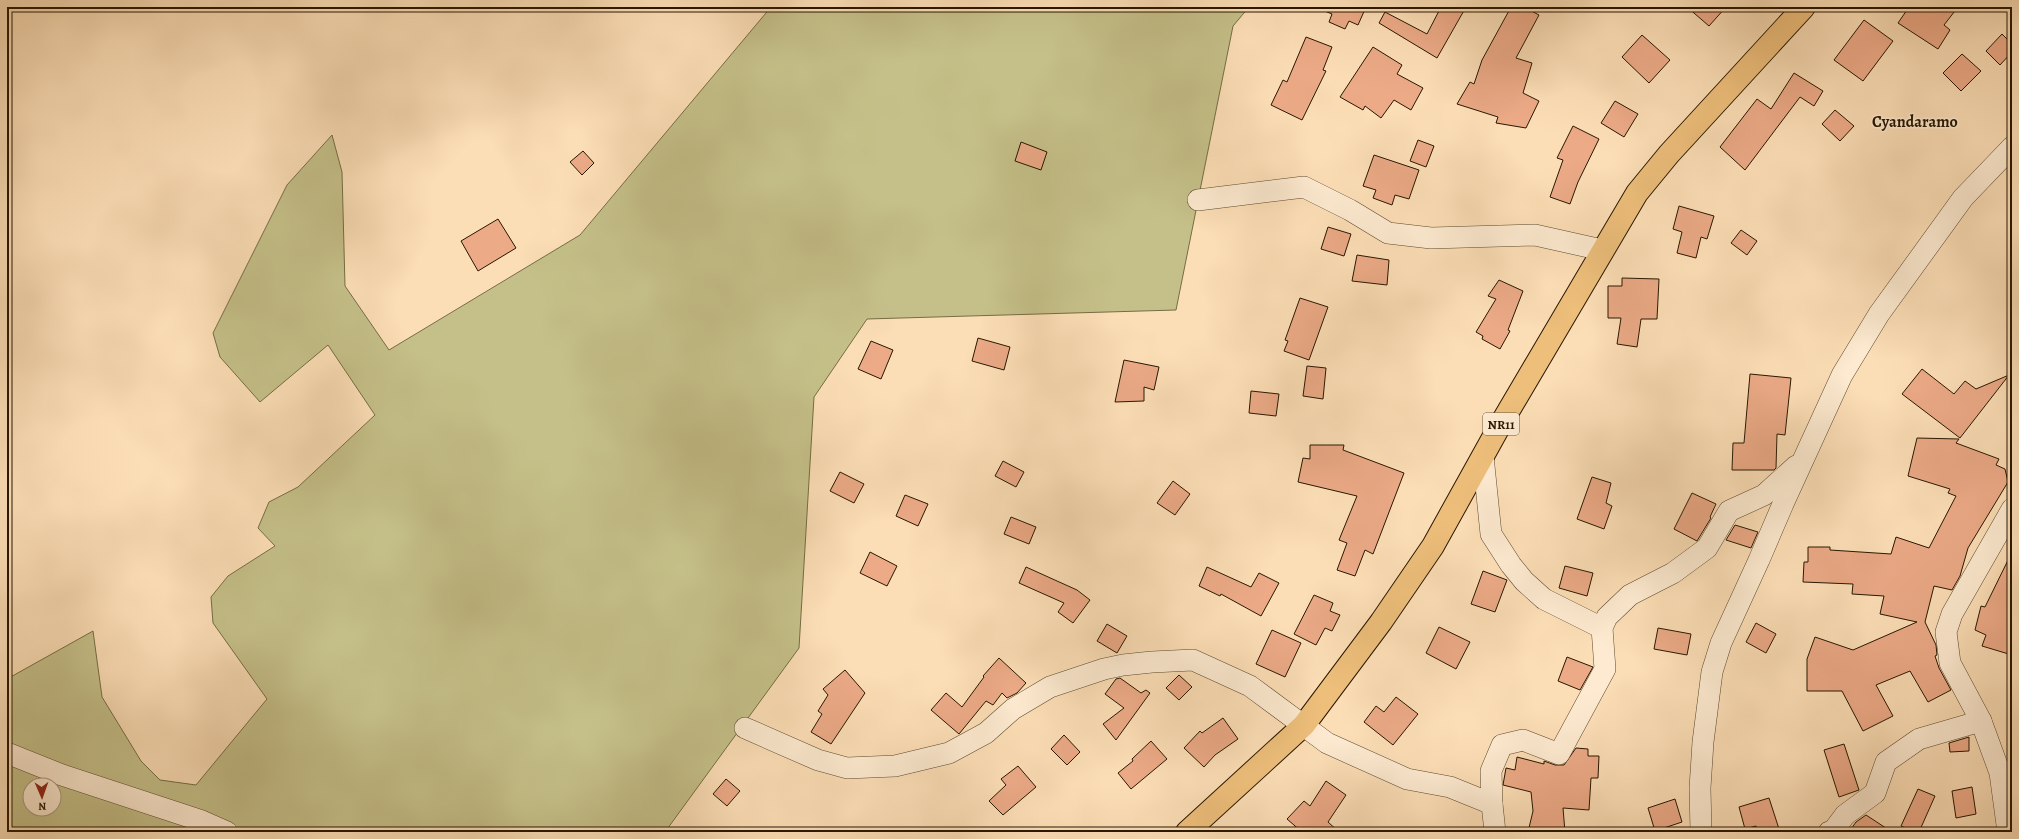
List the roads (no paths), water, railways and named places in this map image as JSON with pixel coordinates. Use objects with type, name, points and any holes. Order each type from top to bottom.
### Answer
[{"type":"highway","name":"NR11","points":[[1187,832],[1304,725],[1381,622],[1432,546],[1602,250],[1637,193],[1669,154],[1804,7]]},
{"type":"street","points":[[1701,832],[1700,788],[1703,742],[1712,672],[1721,643],[1842,375],[1879,314],[1963,198],[2012,147]]},
{"type":"street","points":[[1198,200],[1304,187],[1350,210],[1388,234],[1431,238],[1535,234],[1602,250]]},
{"type":"street","points":[[1483,456],[1491,534],[1511,565],[1524,581],[1544,599],[1602,628]]},
{"type":"street","points":[[1495,832],[1491,771],[1502,746],[1523,740],[1559,754],[1605,669],[1602,628],[1607,617],[1630,595],[1673,573],[1706,548],[1729,511],[1764,496],[1804,459]]},
{"type":"street","points":[[2008,832],[2006,770],[1950,663],[1946,632],[1952,614],[2009,521]]},
{"type":"street","points":[[745,728],[818,760],[847,768],[895,766],[949,753],[986,733],[1013,709],[1050,687],[1104,669],[1124,665],[1193,660],[1250,686],[1327,743],[1406,779],[1450,787],[1492,804]]},
{"type":"street","points":[[1829,832],[1833,831],[1845,815],[1875,793],[1886,762],[1919,739],[1981,721]]},
{"type":"street","points":[[7,753],[62,775],[202,821],[227,832]]},
{"type":"district","name":"Cyandaramo","points":[[1915,121]]}]
